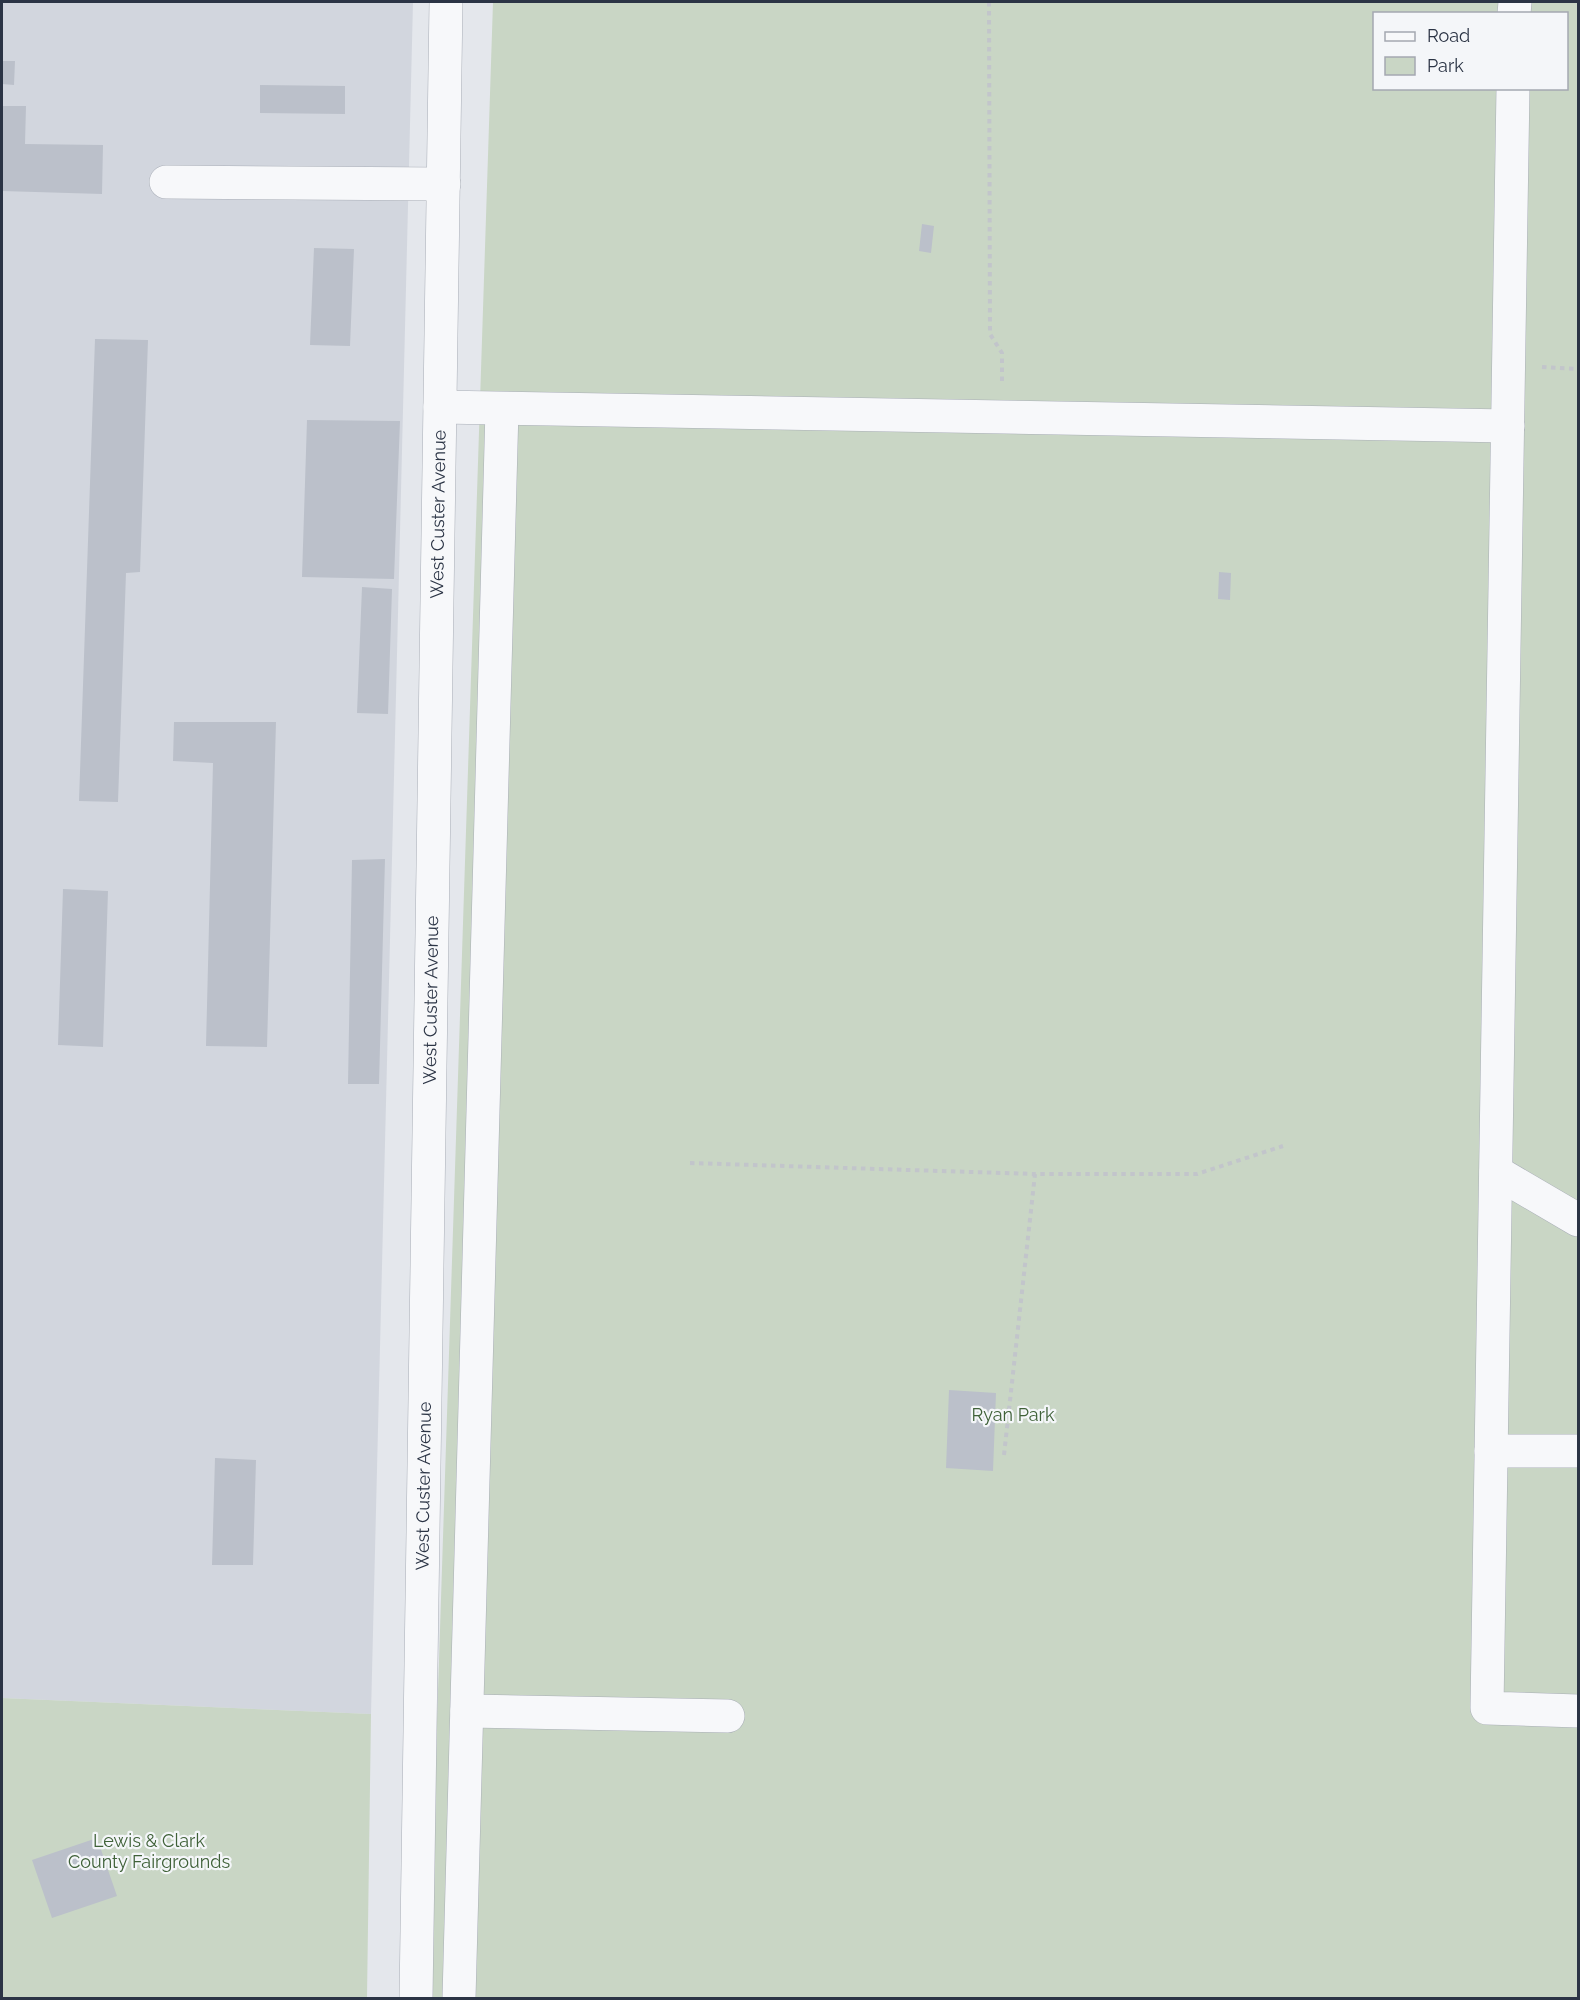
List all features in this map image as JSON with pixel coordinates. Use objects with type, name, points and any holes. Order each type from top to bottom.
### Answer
[{"type":"street","name":"West Custer Avenue","points":[[416,1998],[447,2]]},
{"type":"street","points":[[1513,90],[1487,1708],[1578,1711]]},
{"type":"street","points":[[166,182],[444,184]]},
{"type":"street","points":[[440,407],[1508,426]]},
{"type":"street","points":[[459,1998],[502,409]]},
{"type":"street","points":[[1496,1172],[1578,1220]]},
{"type":"street","points":[[1491,1451],[1578,1451]]},
{"type":"street","points":[[467,1711],[728,1716]]},
{"type":"path","points":[[989,2],[990,334],[1002,353],[1002,417]]},
{"type":"path","points":[[690,1163],[1035,1174],[1197,1174],[1283,1146]]},
{"type":"path","points":[[1004,1455],[1035,1174]]},
{"type":"shaded area","points":[[2,2],[413,2],[371,1714],[2,1698]]},
{"type":"green space","name":"Ryan Park","points":[[493,2],[1578,2],[1578,1998],[428,1998]]},
{"type":"green space","name":"Lewis & Clark County Fairgrounds","points":[[2,1698],[371,1714],[367,1998],[2,1998]]},
{"type":"building","points":[[2,61],[15,61],[14,85],[2,84]]},
{"type":"building","points":[[260,85],[345,86],[345,114],[260,113]]},
{"type":"building","points":[[2,106],[26,106],[25,144],[103,145],[102,194],[2,191]]},
{"type":"building","points":[[922,224],[934,226],[931,253],[919,251]]},
{"type":"building","points":[[314,248],[354,249],[350,346],[310,345]]},
{"type":"building","points":[[95,339],[148,340],[140,572],[126,573],[118,802],[79,801]]},
{"type":"building","points":[[307,420],[400,421],[394,579],[302,577]]},
{"type":"building","points":[[1219,572],[1231,573],[1230,600],[1218,599]]},
{"type":"building","points":[[362,587],[392,589],[388,714],[357,713]]},
{"type":"building","points":[[174,722],[276,722],[267,1047],[206,1046],[213,763],[173,761]]},
{"type":"building","points":[[385,859],[379,1084],[348,1084],[352,860]]},
{"type":"building","points":[[63,889],[108,891],[103,1047],[58,1045]]},
{"type":"building","points":[[949,1390],[996,1393],[993,1471],[946,1468]]},
{"type":"building","points":[[215,1458],[256,1460],[253,1565],[212,1565]]},
{"type":"building","points":[[97,1838],[117,1896],[52,1918],[32,1860]]}]
